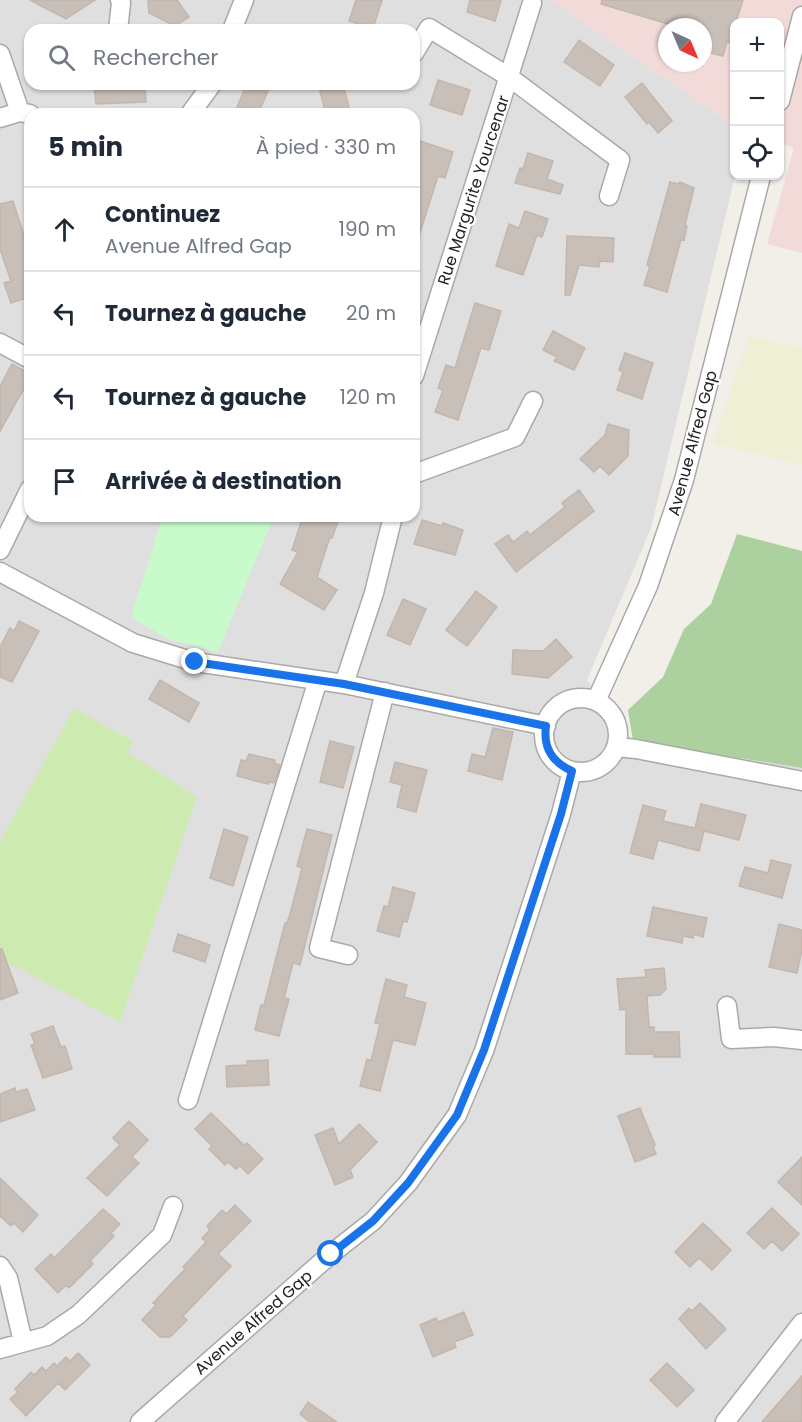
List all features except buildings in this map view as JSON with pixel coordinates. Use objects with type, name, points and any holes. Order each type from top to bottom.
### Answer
[{"type":"street","points":[[118,24],[120,0]]},
{"type":"street","points":[[234,24],[244,0]]},
{"type":"street","name":"Rue Margurite Yourcenar","points":[[420,357],[532,3]]},
{"type":"street","points":[[784,86],[802,16]]},
{"type":"street","points":[[420,43],[429,28],[509,77],[620,160],[609,196]]},
{"type":"street","points":[[0,54],[24,108]]},
{"type":"street","points":[[195,108],[209,90]]},
{"type":"street","points":[[0,118],[24,113]]},
{"type":"street","name":"Avenue Alfred Gap","points":[[596,701],[648,586],[684,480],[760,180]]},
{"type":"street","points":[[0,343],[24,356]]},
{"type":"street","points":[[420,472],[515,437],[533,400]]},
{"type":"street","points":[[0,550],[24,501]]},
{"type":"street","points":[[344,684],[374,593],[392,522]]},
{"type":"street","points":[[1,574],[133,643],[195,662],[344,684],[546,726]]},
{"type":"street","points":[[188,1100],[318,680]]},
{"type":"street","points":[[348,955],[319,948],[385,692]]},
{"type":"street","points":[[576,699],[596,701],[606,707],[617,725],[616,747],[611,757],[604,765],[583,772],[561,767],[547,749],[544,737],[550,716],[565,702],[576,699]]},
{"type":"street","points":[[616,747],[802,781]]},
{"type":"street","name":"Avenue Alfred Gap","points":[[140,1422],[331,1254],[373,1221],[408,1183],[457,1115],[484,1050],[561,814],[572,771]]},
{"type":"street","points":[[727,1006],[731,1039],[774,1037],[802,1040]]},
{"type":"street","points":[[0,1349],[47,1336],[78,1315],[162,1235],[173,1206]]},
{"type":"street","points":[[0,1266],[8,1278],[23,1342]]},
{"type":"street","points":[[725,1422],[802,1323]]},
{"type":"shaded area","points":[[0,0],[551,0],[730,123],[730,180],[734,180],[651,528],[587,680],[633,741],[802,768],[802,1422],[0,1422]]},
{"type":"shaded area","points":[[551,0],[802,0],[802,253],[767,244],[794,148],[784,144],[784,18],[730,18],[730,123]]},
{"type":"green space","points":[[749,336],[802,348],[802,465],[713,444]]},
{"type":"green space","points":[[161,522],[272,522],[218,652],[168,639],[131,617]]},
{"type":"green space","points":[[737,534],[802,551],[802,768],[633,741],[628,710],[663,677],[684,629],[711,604]]},
{"type":"green space","points":[[74,708],[132,741],[128,753],[197,797],[120,1022],[0,958],[0,842]]},
{"type":"route","points":[[195,662],[344,684],[546,726],[544,737],[547,749],[561,767],[572,771],[561,814],[484,1050],[457,1115],[408,1183],[373,1221],[331,1254]]}]
